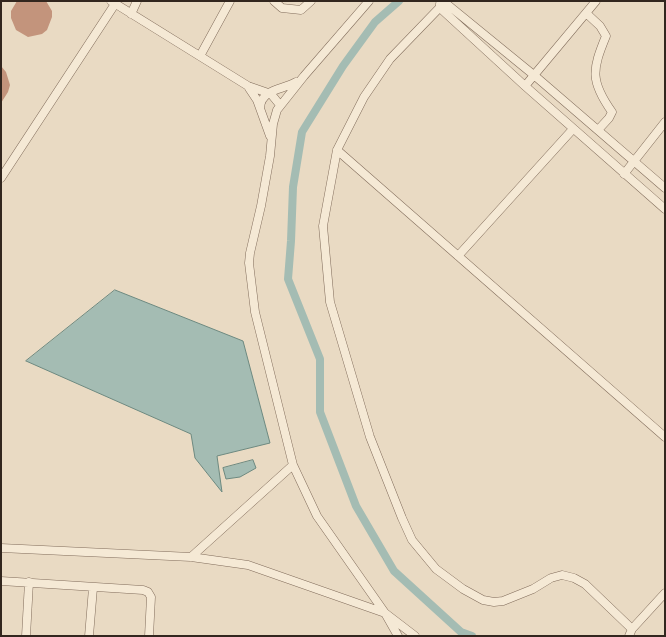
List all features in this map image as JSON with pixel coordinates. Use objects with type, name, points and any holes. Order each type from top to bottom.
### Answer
[{"type":"street","points":[[131,14],[137,1]]},
{"type":"street","points":[[200,56],[230,1]]},
{"type":"street","points":[[274,1],[282,8],[301,10],[311,1]]},
{"type":"street","points":[[370,1],[304,76],[280,105],[276,113],[263,197],[249,263],[255,312],[292,465],[317,516],[385,613],[398,636]]},
{"type":"street","points":[[525,86],[596,1]]},
{"type":"street","points":[[1,178],[112,2],[248,86],[274,96],[280,105]]},
{"type":"street","points":[[443,3],[535,76],[665,188]]},
{"type":"street","points":[[443,3],[525,86],[665,209]]},
{"type":"street","points":[[443,3],[390,59],[364,97],[337,150],[323,226],[330,302],[370,437],[412,540],[436,569],[463,589],[483,600],[494,602],[512,599],[551,578],[562,575],[574,578],[585,584],[631,632],[665,593]]},
{"type":"street","points":[[586,13],[600,26],[606,36],[595,62],[596,83],[604,101],[612,112],[598,130]]},
{"type":"street","points":[[260,107],[262,99],[267,93],[287,87],[304,76]]},
{"type":"street","points":[[248,86],[260,107],[271,143]]},
{"type":"street","points":[[260,107],[265,112],[276,113]]},
{"type":"street","points":[[624,174],[665,122]]},
{"type":"street","points":[[458,256],[573,129]]},
{"type":"street","points":[[337,150],[665,437]]},
{"type":"street","points":[[191,557],[292,465]]},
{"type":"street","points":[[1,548],[191,557],[248,565],[385,613],[415,636]]},
{"type":"street","points":[[1,581],[142,590],[148,592],[151,597],[149,636]]},
{"type":"street","points":[[26,636],[30,582]]},
{"type":"street","points":[[89,636],[93,588]]},
{"type":"shaded area","points":[[115,290],[243,341],[270,443],[217,456],[222,492],[195,458],[191,434],[26,361]]},
{"type":"shaded area","points":[[253,460],[256,468],[240,477],[226,479],[223,468]]},
{"type":"building","points":[[17,1],[46,1],[52,11],[52,17],[47,30],[42,34],[28,37],[16,30],[11,18],[11,11]]},
{"type":"building","points":[[1,66],[6,72],[10,85],[1,103]]},
{"type":"waterway","points":[[399,1],[375,22],[343,66],[302,132],[293,187],[288,279],[320,359],[320,412],[356,506],[394,571],[461,632],[472,636]]}]
